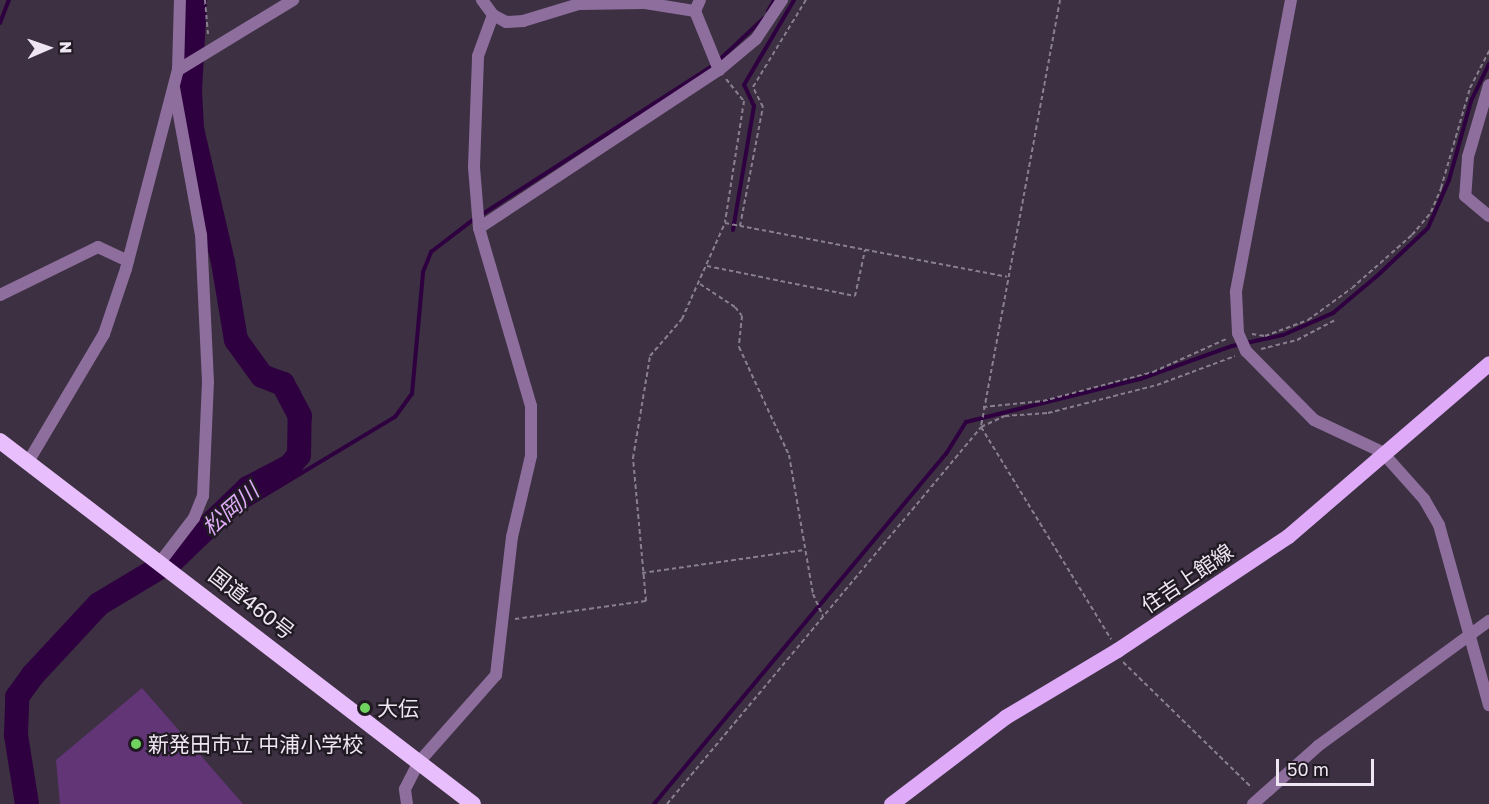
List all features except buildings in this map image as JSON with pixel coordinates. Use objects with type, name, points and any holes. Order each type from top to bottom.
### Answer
[{"type":"highway","name":"国道460号","points":[[0,441],[161,561],[473,804]]},
{"type":"main road","name":"住吉上館線","points":[[891,804],[1005,717],[1117,650],[1288,536],[1382,453],[1488,369]]},
{"type":"street","points":[[28,462],[104,334],[128,261],[174,88],[178,70],[180,0]]},
{"type":"street","points":[[178,70],[293,0]]},
{"type":"street","points":[[482,0],[493,15],[506,22],[523,21],[579,4],[645,3],[698,6],[719,70]]},
{"type":"street","points":[[479,228],[719,70],[756,39],[782,0]]},
{"type":"street","points":[[1291,0],[1236,292],[1238,333],[1246,351],[1314,420],[1382,453],[1424,500],[1439,525],[1471,633],[1489,705]]},
{"type":"street","points":[[406,804],[405,789],[419,762],[496,675],[512,537],[531,456],[531,406],[479,228],[474,167],[478,56],[493,15]]},
{"type":"street","points":[[1489,85],[1468,157],[1465,196],[1489,216]]},
{"type":"street","points":[[161,561],[194,518],[203,496],[208,382],[201,235],[174,88]]},
{"type":"street","points":[[0,295],[98,247],[128,261]]},
{"type":"street","points":[[1256,800],[1318,747],[1489,621]]},
{"type":"path","points":[[205,0],[209,52]]},
{"type":"path","points":[[740,226],[763,107],[753,87],[806,0]]},
{"type":"path","points":[[1060,0],[982,407],[981,427],[1117,650],[1118,658],[1256,800]]},
{"type":"path","points":[[982,407],[1043,401],[1153,372],[1238,333],[1265,336],[1308,320],[1352,288],[1412,235],[1431,212],[1441,188],[1470,88],[1489,51]]},
{"type":"path","points":[[503,620],[560,615],[646,600],[633,458],[650,356],[682,319],[700,284],[725,223],[744,101],[719,70]]},
{"type":"path","points":[[725,223],[1007,277]]},
{"type":"path","points":[[707,266],[855,296],[865,250]]},
{"type":"path","points":[[700,284],[735,306],[742,316],[740,347],[789,455],[813,594],[823,616]]},
{"type":"path","points":[[667,804],[981,427],[1005,416],[1048,413],[1157,385],[1246,351],[1298,340],[1337,319]]},
{"type":"path","points":[[642,573],[804,550]]},
{"type":"shaded area","points":[[142,688],[243,804],[60,804],[56,760]]},
{"type":"waterway","points":[[0,23],[9,0]]},
{"type":"waterway","name":"松岡川","points":[[27,804],[16,735],[17,697],[32,676],[99,604],[174,559],[248,488],[290,466],[299,455],[300,416],[283,384],[262,376],[236,340],[223,262],[192,129],[190,90],[195,0]]},
{"type":"waterway","points":[[768,11],[774,0]]},
{"type":"waterway","points":[[733,230],[754,106],[744,85],[794,0]]},
{"type":"waterway","points":[[481,215],[714,65],[764,18]]},
{"type":"waterway","points":[[654,804],[946,454],[966,422],[1140,379],[1232,346],[1283,335],[1333,313],[1377,276],[1428,228],[1449,180],[1471,101],[1489,64]]},
{"type":"waterway","points":[[206,527],[230,516],[395,417],[412,394],[423,272],[431,252],[474,219]]},
{"type":"place","name":"大伝","points":[[365,708]]},
{"type":"place","name":"新発田市立 中浦小学校","points":[[136,744]]}]
